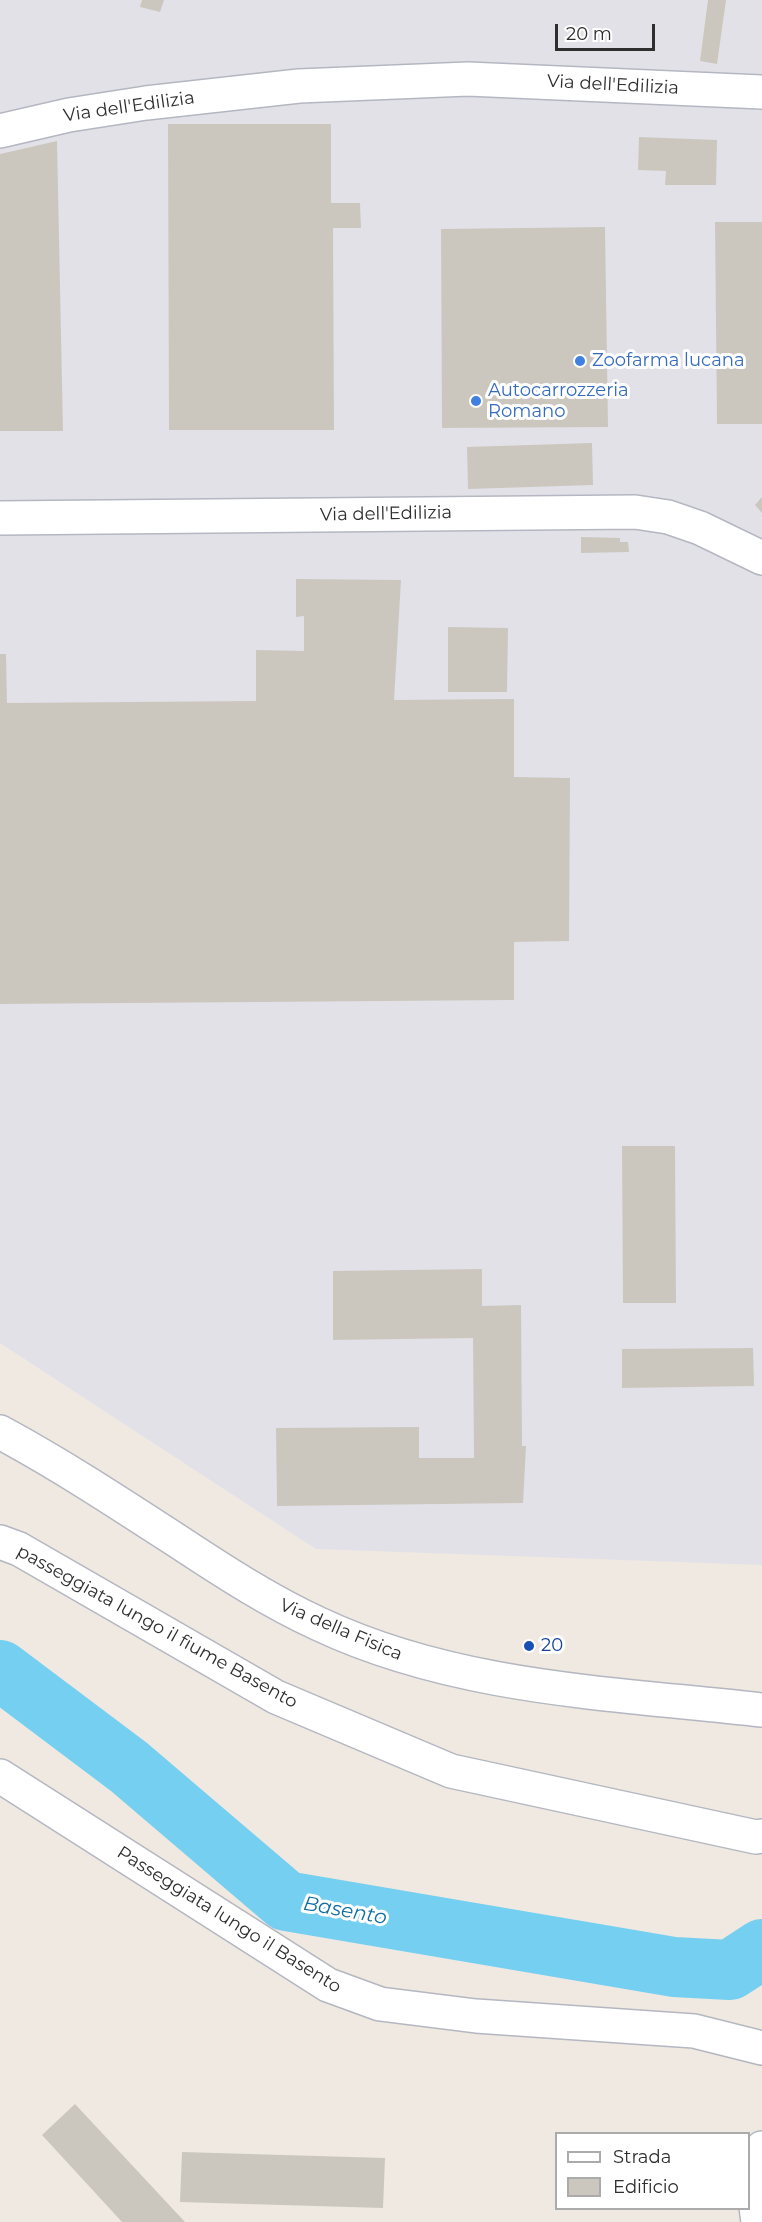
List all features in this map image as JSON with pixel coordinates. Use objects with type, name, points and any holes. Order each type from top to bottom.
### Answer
[{"type":"street","name":"Via dell'Edilizia","points":[[0,131],[69,115],[146,103],[299,86],[468,79],[762,92]]},
{"type":"street","name":"Via dell'Edilizia","points":[[0,518],[635,512],[668,517],[700,528],[762,558]]},
{"type":"street","name":"Via della Fisica","points":[[0,1432],[75,1476],[274,1602],[319,1625],[366,1644],[463,1674],[513,1682],[762,1710]]},
{"type":"street","name":"passeggiata lungo il fiume Basento","points":[[0,1542],[19,1549],[276,1697],[451,1771],[756,1837],[762,1836]]},
{"type":"street","name":"Passeggiata lungo il Basento","points":[[0,1776],[328,1985],[358,1997],[380,2004],[476,2016],[694,2031],[762,2048]]},
{"type":"street","points":[[758,2222],[755,2199],[762,2148]]},
{"type":"shaded area","points":[[0,0],[762,0],[762,1565],[316,1549],[0,1343]]},
{"type":"building","points":[[142,0],[164,0],[160,12],[140,7]]},
{"type":"building","points":[[708,0],[726,0],[717,64],[700,61]]},
{"type":"building","points":[[168,124],[331,124],[331,203],[360,203],[361,228],[333,228],[334,430],[169,430]]},
{"type":"building","points":[[639,137],[717,140],[716,185],[665,185],[666,171],[638,170]]},
{"type":"building","points":[[57,141],[63,431],[0,431],[0,154]]},
{"type":"building","points":[[715,222],[762,222],[762,424],[717,424]]},
{"type":"building","points":[[605,227],[608,427],[442,428],[441,229]]},
{"type":"building","points":[[592,443],[593,485],[468,489],[467,447]]},
{"type":"building","points":[[762,497],[762,513],[755,505]]},
{"type":"building","points":[[581,537],[620,538],[620,542],[628,542],[629,552],[581,553]]},
{"type":"building","points":[[296,579],[401,580],[394,700],[514,699],[514,777],[570,778],[569,941],[514,942],[514,1000],[0,1004],[0,654],[6,654],[7,703],[256,701],[256,650],[304,651],[304,616],[296,617]]},
{"type":"building","points":[[448,627],[508,628],[507,692],[448,692]]},
{"type":"building","points":[[622,1146],[675,1146],[676,1303],[623,1303]]},
{"type":"building","points":[[482,1269],[482,1306],[521,1305],[522,1446],[526,1446],[523,1503],[277,1506],[276,1428],[419,1427],[419,1458],[474,1458],[473,1338],[333,1340],[333,1271]]},
{"type":"building","points":[[753,1348],[754,1386],[622,1388],[622,1349]]},
{"type":"building","points":[[75,2104],[185,2222],[122,2222],[42,2135]]},
{"type":"building","points":[[182,2152],[385,2158],[383,2208],[180,2202]]},
{"type":"waterway","name":"Basento","points":[[0,1670],[129,1767],[286,1901],[674,1967],[730,1970],[762,1949]]},
{"type":"place","name":"Zoofarma lucana","points":[[580,361]]},
{"type":"place","name":"Autocarrozzeria Romano","points":[[476,401]]},
{"type":"place","name":"20","points":[[529,1646]]}]
